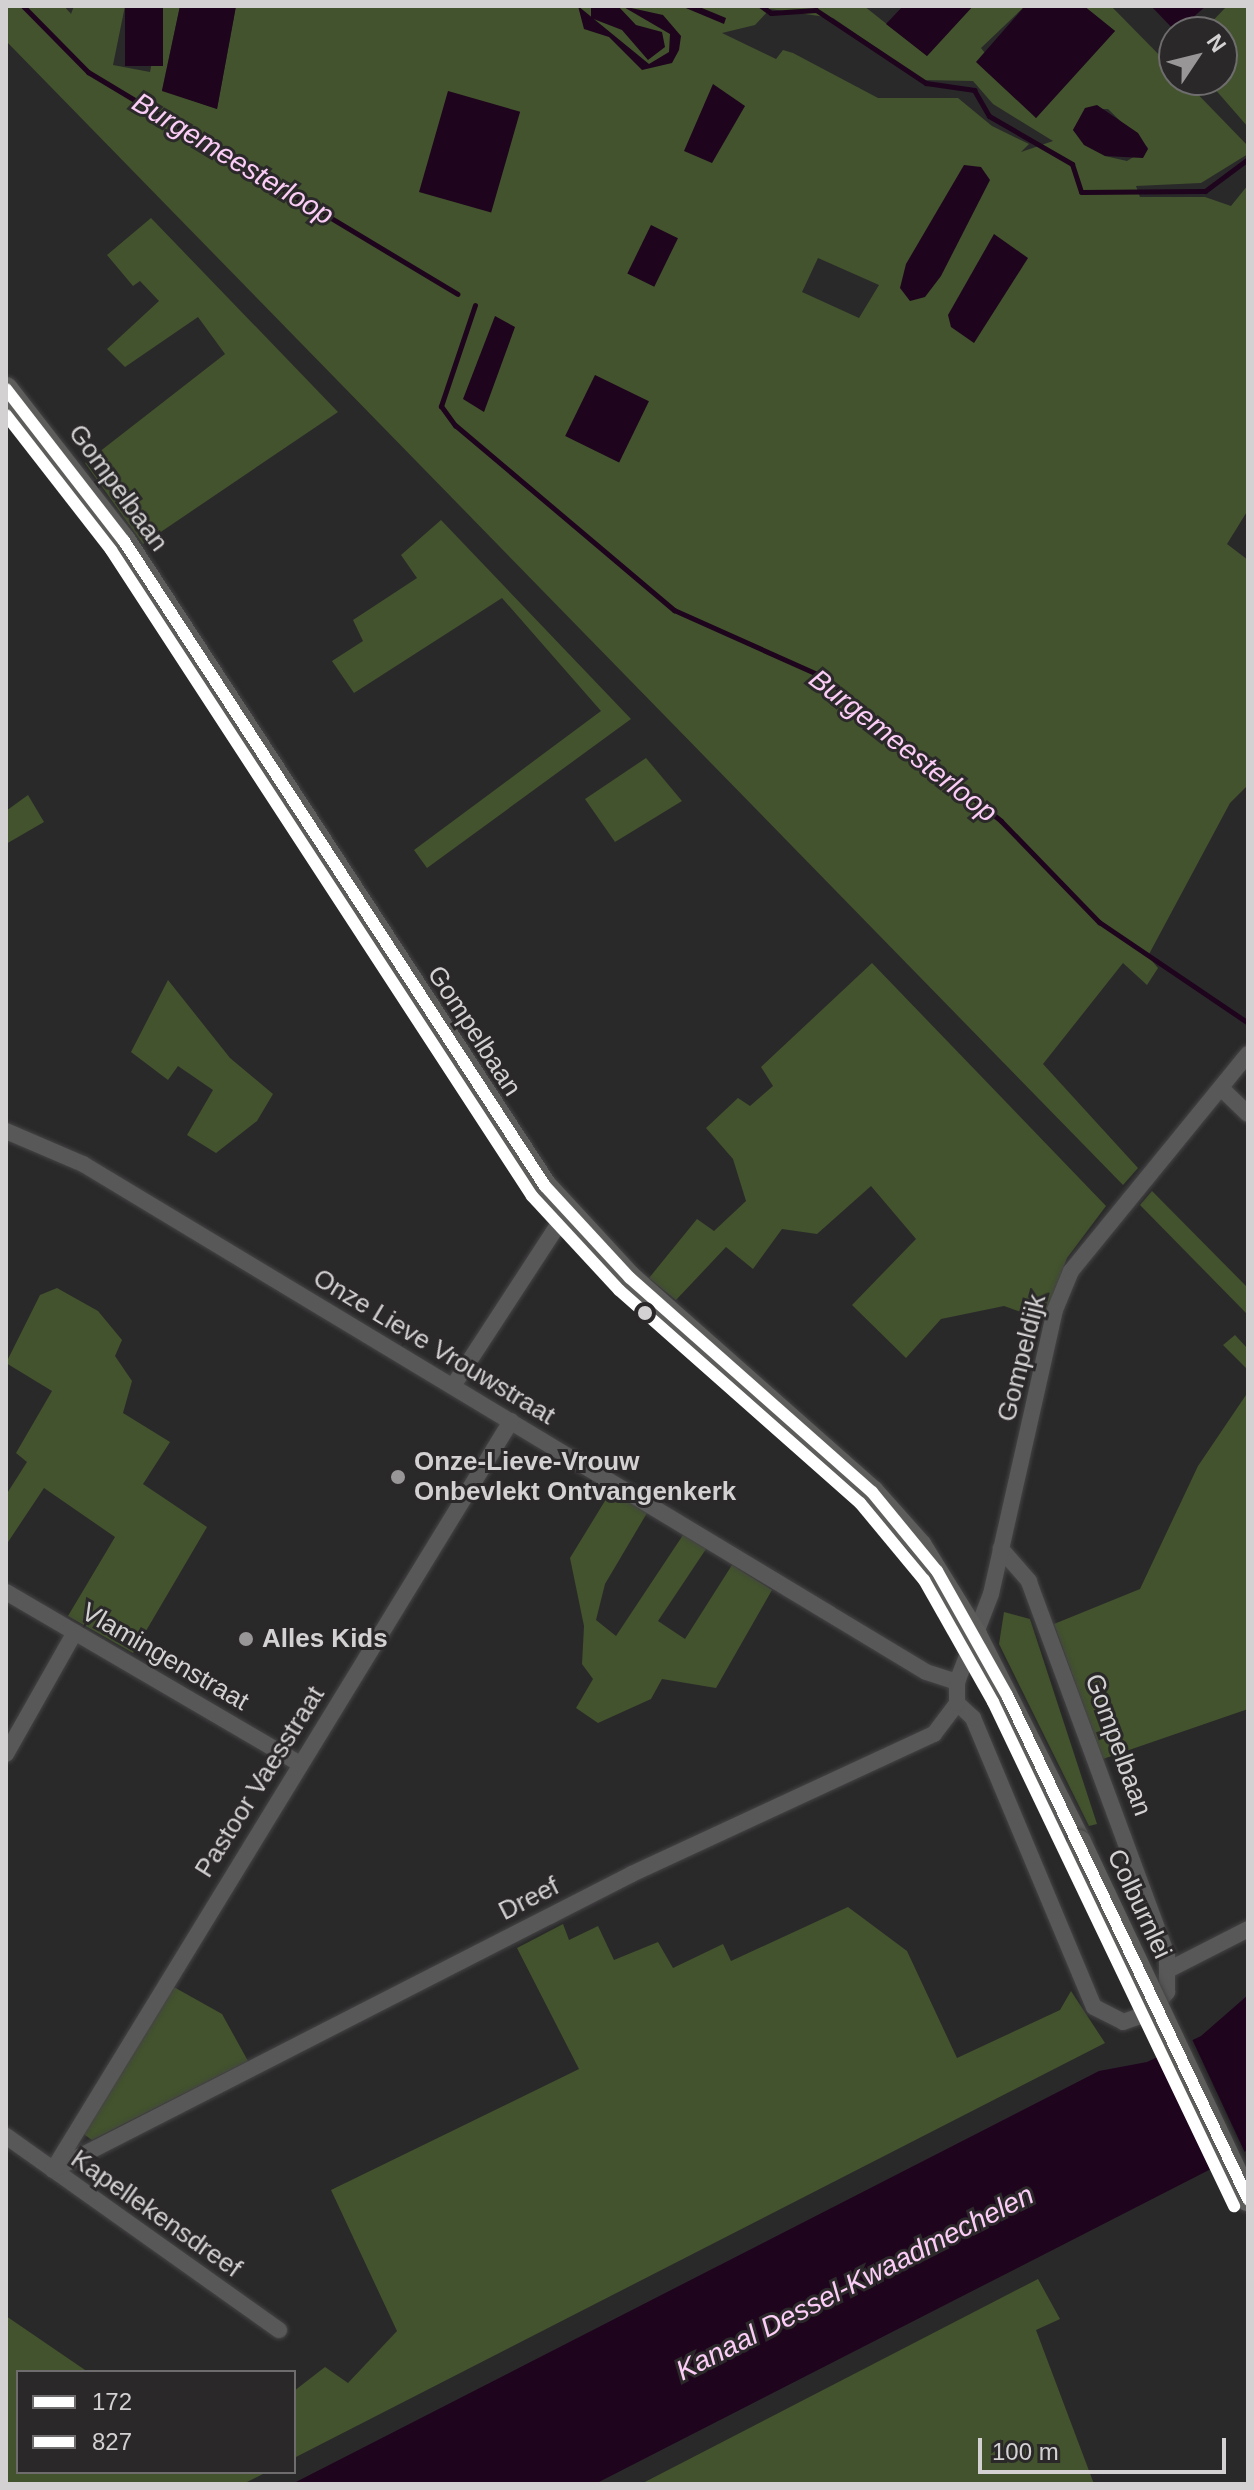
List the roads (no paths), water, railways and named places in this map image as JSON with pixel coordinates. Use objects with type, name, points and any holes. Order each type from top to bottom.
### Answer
[{"type":"street","name":"Gompelbaan","points":[[6,389],[124,541],[483,1097],[567,1211],[630,1278],[881,1502],[920,1546],[975,1635]]},
{"type":"street","name":"Gompeldijk","points":[[975,1635],[1001,1549],[1055,1310],[1071,1271],[1248,1054]]},
{"type":"street","points":[[1221,1088],[1248,1114]]},
{"type":"street","name":"Onze Lieve Vrouwstraat","points":[[6,1131],[83,1164],[935,1677],[957,1682]]},
{"type":"street","points":[[453,1386],[567,1211]]},
{"type":"street","name":"Pastoor Vaesstraat","points":[[53,2170],[511,1421]]},
{"type":"street","name":"Gompelbaan","points":[[1001,1549],[1029,1581],[1170,1969]]},
{"type":"street","name":"Vlamingenstraat","points":[[6,1592],[300,1764]]},
{"type":"street","points":[[6,1754],[75,1632]]},
{"type":"street","points":[[975,1635],[957,1682],[957,1703],[973,1718],[1094,2007],[1123,2022],[1149,2013],[1165,1998],[1170,1969],[1248,1929]]},
{"type":"street","name":"Colburnlei","points":[[975,1635],[1079,1842],[1248,2199]]},
{"type":"street","name":"Dreef","points":[[53,2170],[632,1874],[918,1746],[957,1703]]},
{"type":"street","name":"Kapellekensdreef","points":[[6,2136],[279,2330]]},
{"type":"water","points":[[125,6],[163,6],[163,66],[125,66]]},
{"type":"water","points":[[180,6],[236,6],[217,109],[162,91]]},
{"type":"water","points":[[578,6],[649,64],[669,52],[670,34],[622,6],[663,15],[681,36],[679,50],[672,63],[642,70],[609,37],[584,29]]},
{"type":"water","points":[[591,6],[618,6],[636,25],[662,32],[665,47],[648,60],[622,30],[591,18]]},
{"type":"water","points":[[681,6],[697,6],[726,18],[724,24]]},
{"type":"water","points":[[903,6],[973,6],[927,56],[886,24]]},
{"type":"water","points":[[1025,6],[1084,6],[1115,31],[1036,118],[976,62]]},
{"type":"water","points":[[1151,6],[1206,6],[1194,16],[1161,16]]},
{"type":"water","points":[[713,84],[745,106],[712,163],[684,151]]},
{"type":"water","points":[[448,91],[520,112],[491,213],[419,192]]},
{"type":"water","points":[[1097,105],[1138,133],[1148,149],[1143,158],[1105,156],[1084,145],[1073,130],[1085,108]]},
{"type":"water","points":[[964,165],[981,167],[990,180],[941,276],[925,297],[910,301],[900,288],[906,264]]},
{"type":"water","points":[[651,225],[678,238],[654,287],[627,274]]},
{"type":"water","points":[[994,234],[1028,258],[974,343],[951,327],[948,315]]},
{"type":"water","points":[[495,316],[515,327],[484,412],[463,399]]},
{"type":"water","points":[[595,375],[649,401],[619,462],[565,436]]},
{"type":"water","name":"Kanaal Dessel-Kwaadmechelen","points":[[1248,1995],[1248,2150],[595,2484],[292,2484],[1099,2071],[1147,2062],[1201,2036]]},
{"type":"waterway","name":"Burgemeesterloop","points":[[23,6],[88,72],[457,294]]},
{"type":"waterway","points":[[761,6],[771,13],[816,10],[926,83],[974,90],[989,116],[1072,164],[1081,192],[1205,191],[1248,159]]},
{"type":"waterway","name":"Burgemeesterloop","points":[[475,305],[441,406],[455,425],[674,610],[824,677],[1001,821],[1099,922],[1248,1023]]},
{"type":"place","name":"Onze-Lieve-Vrouw Onbevlekt Ontvangenkerk","points":[[398,1477]]},
{"type":"place","name":"Alles Kids","points":[[246,1639]]}]
